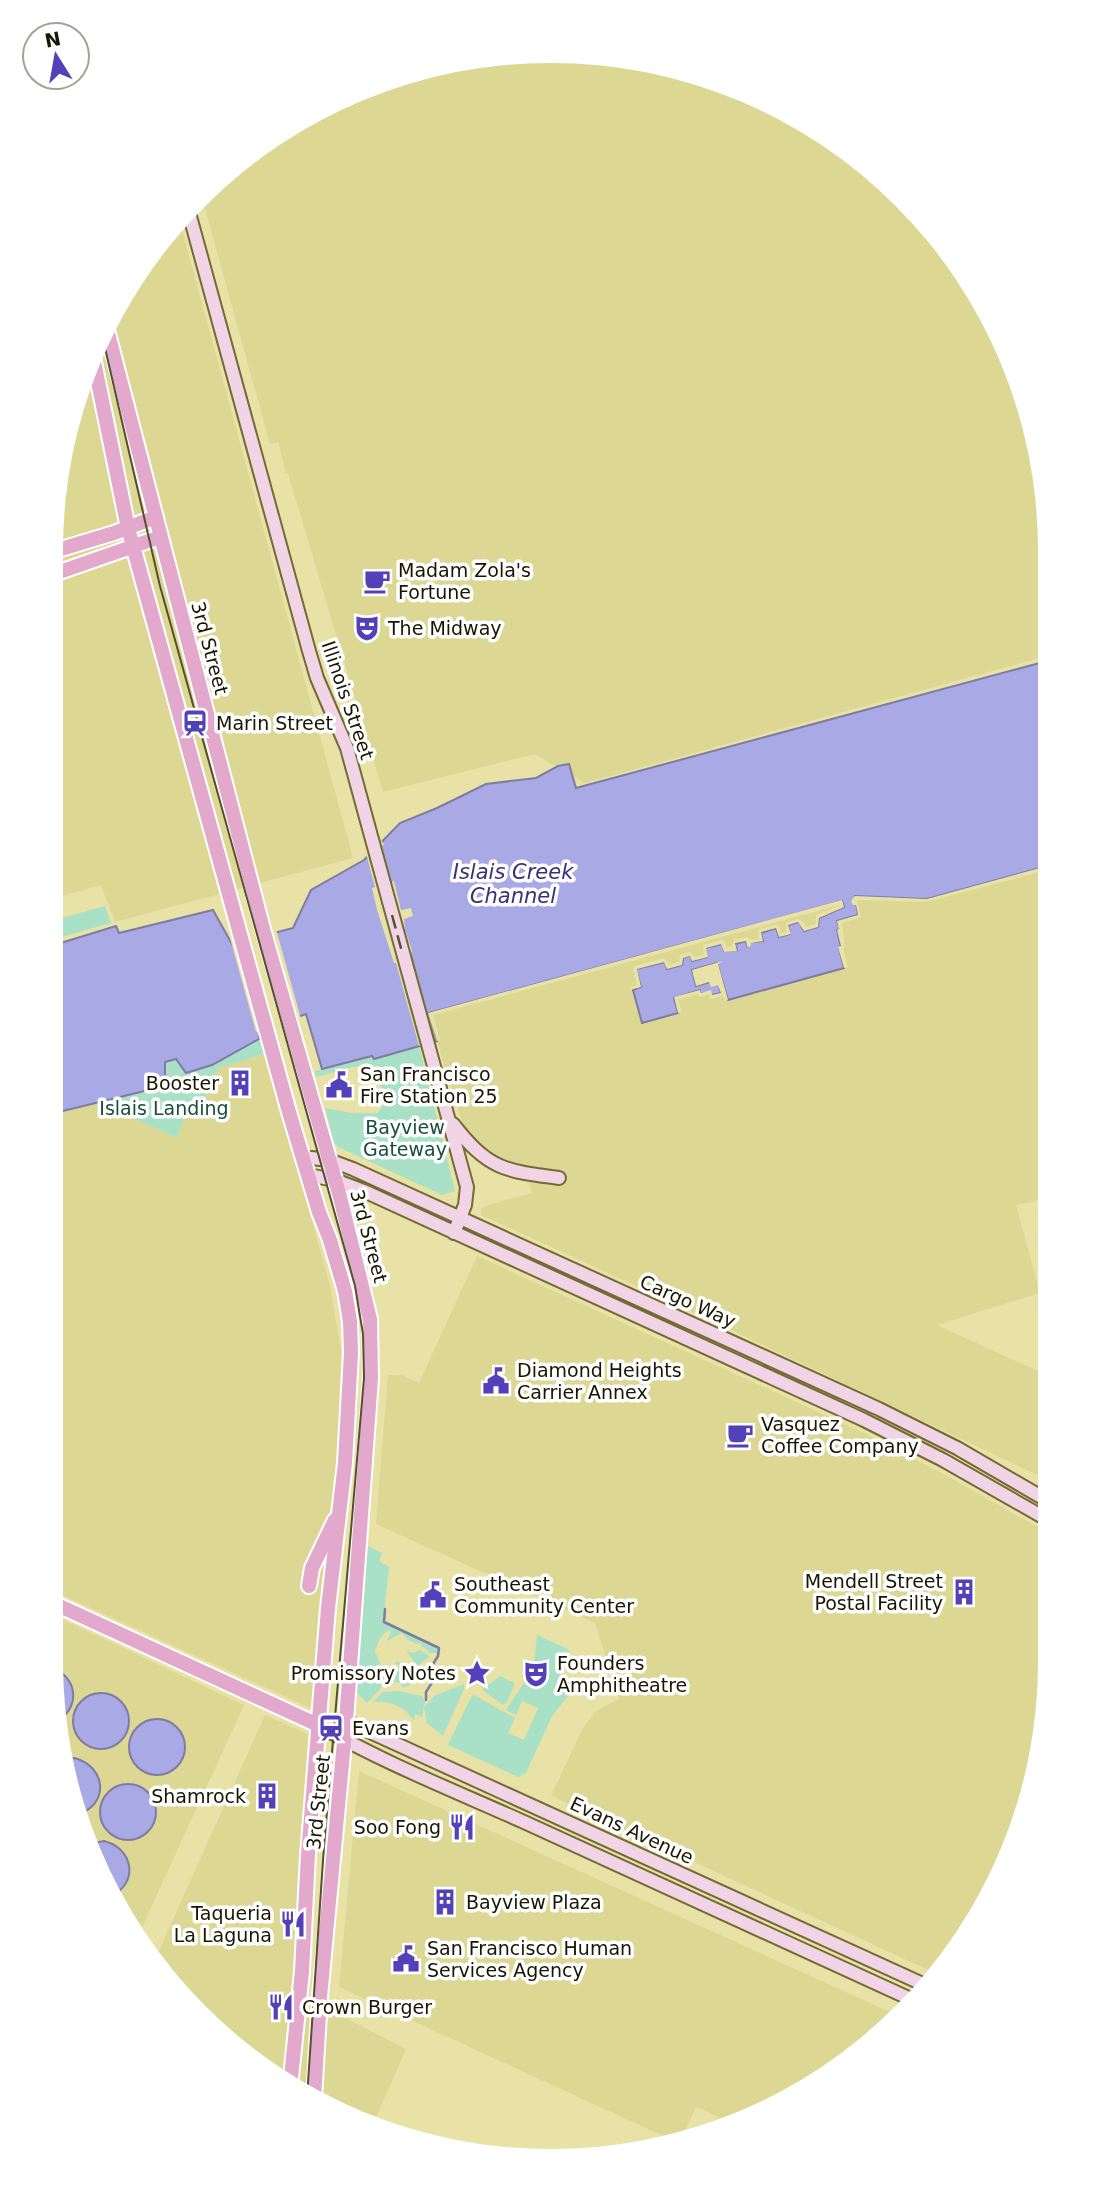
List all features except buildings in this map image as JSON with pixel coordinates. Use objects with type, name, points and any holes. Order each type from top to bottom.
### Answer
[{"type":"main road","name":"Illinois Street","points":[[191,221],[309,651],[317,678],[346,748],[428,1044],[467,1187],[463,1211]]},
{"type":"main road","name":"3rd Street","points":[[110,342],[289,1023],[335,1180],[366,1301],[372,1343],[346,1721],[320,1997],[315,2088]]},
{"type":"main road","name":"3rd Street","points":[[96,374],[133,547],[302,1157],[337,1265],[350,1321],[350,1377],[341,1506],[328,1608],[302,1971],[291,2074]]},
{"type":"main road","points":[[63,548],[156,517]]},
{"type":"main road","points":[[63,571],[160,537]]},
{"type":"main road","points":[[447,1116],[469,1144],[492,1164],[513,1172],[559,1178]]},
{"type":"main road","name":"Cargo Way","points":[[302,1157],[329,1160],[463,1211],[901,1419],[1038,1495]]},
{"type":"main road","name":"Cargo Way","points":[[308,1175],[335,1180],[864,1420],[943,1460],[1038,1514]]},
{"type":"main road","points":[[454,1233],[463,1211]]},
{"type":"main road","points":[[309,1586],[313,1567],[341,1506]]},
{"type":"main road","name":"Evans Avenue","points":[[63,1607],[318,1724],[344,1740],[454,1793],[904,1996]]},
{"type":"main road","points":[[318,1724],[346,1721]]},
{"type":"main road","name":"Evans Avenue","points":[[346,1721],[918,1982]]},
{"type":"shaded area","points":[[519,64],[582,64],[646,72],[677,80],[737,100],[766,113],[821,145],[847,164],[872,184],[917,229],[973,307],[1001,364],[1029,455],[1037,519],[1038,658],[585,783],[535,754],[383,792],[278,442],[270,444],[205,207],[229,184],[280,145],[335,113],[394,89],[455,72]]},
{"type":"shaded area","points":[[182,231],[353,858],[115,922],[101,885],[63,896],[63,550],[67,487],[72,455],[89,394],[113,335],[145,280]]},
{"type":"shaded area","points":[[1038,868],[1038,1200],[1016,1205],[1038,1294],[937,1325],[1038,1371],[1038,1475],[481,1215],[485,1206],[532,1193],[525,1169],[486,1153],[464,1128],[428,1013],[855,896],[927,899]]},
{"type":"shaded area","points":[[264,1054],[329,1281],[341,1349],[340,1444],[317,1711],[63,1595],[63,1113],[105,1101],[106,1106],[177,1138],[185,1114],[199,1111],[218,1068]]},
{"type":"shaded area","points":[[477,1256],[862,1432],[1038,1527],[1037,1693],[1029,1757],[1012,1818],[988,1877],[956,1932],[928,1970],[551,1796],[583,1728],[596,1711],[619,1699],[595,1623],[376,1524],[388,1375],[401,1375],[419,1383]]},
{"type":"shaded area","points":[[63,1620],[244,1705],[142,1927],[100,1848],[72,1757],[64,1693]]},
{"type":"shaded area","points":[[265,1715],[308,1734],[297,1993],[406,2049],[376,2117],[307,2084],[254,2048],[206,2006],[159,1951]]},
{"type":"shaded area","points":[[359,1771],[889,2012],[847,2048],[794,2084],[721,2118],[696,2107],[686,2129],[663,2136],[339,1987]]},
{"type":"green space","points":[[105,906],[111,923],[63,937],[63,918]]},
{"type":"green space","name":"Islais Landing","points":[[260,1039],[264,1054],[218,1068],[199,1112],[185,1115],[177,1138],[106,1106],[105,1101],[165,1086],[165,1062],[176,1059],[212,1065]]},
{"type":"green space","name":"Bayview Gateway","points":[[419,1046],[455,1191],[442,1195],[334,1143],[325,1108],[352,1113],[378,1113],[385,1101],[375,1067],[365,1064],[316,1077],[315,1071]]},
{"type":"green space","points":[[368,1546],[382,1553],[379,1561],[389,1567],[383,1623],[438,1650],[437,1653],[430,1653],[421,1647],[422,1643],[408,1640],[402,1633],[387,1641],[391,1631],[388,1630],[380,1638],[375,1651],[384,1673],[384,1681],[367,1703],[356,1692]]},
{"type":"green space","points":[[537,1635],[568,1649],[575,1672],[569,1667],[562,1669],[561,1675],[564,1685],[576,1682],[575,1675],[578,1686],[571,1686],[573,1690],[552,1716],[526,1773],[518,1777],[448,1745],[474,1695],[515,1718],[508,1733],[524,1740],[538,1708],[522,1701],[516,1715],[506,1710],[528,1677],[536,1684],[545,1665],[534,1662]]},
{"type":"green space","points":[[419,1650],[430,1656],[416,1667],[412,1682],[402,1688],[401,1683],[393,1682],[386,1688],[388,1673],[400,1671],[395,1662],[413,1663],[406,1651],[414,1653]]},
{"type":"green space","points":[[500,1676],[515,1683],[503,1705],[482,1690]]},
{"type":"green space","points":[[464,1684],[443,1736],[427,1723],[424,1707],[434,1696]]},
{"type":"green space","points":[[398,1691],[422,1696],[425,1702],[422,1717],[415,1714],[414,1721],[398,1706],[373,1702],[383,1692]]},
{"type":"water","name":"Islais Creek Channel","points":[[1038,663],[1038,868],[927,899],[855,896],[858,915],[837,921],[844,968],[728,1000],[717,963],[692,970],[696,986],[710,982],[719,984],[721,993],[712,995],[700,993],[700,990],[674,998],[678,1013],[642,1023],[633,990],[641,987],[636,969],[665,962],[667,969],[682,965],[683,958],[691,955],[692,961],[707,957],[705,948],[722,944],[724,951],[737,950],[735,944],[746,941],[747,946],[750,942],[763,941],[761,933],[776,928],[779,937],[790,934],[788,925],[799,922],[804,931],[818,927],[819,918],[844,907],[842,901],[429,1013],[437,1041],[374,1059],[372,1056],[322,1069],[306,1014],[259,1031],[259,1039],[212,1065],[186,1073],[176,1059],[165,1062],[165,1086],[63,1111],[63,942],[116,926],[119,933],[213,910],[232,944],[293,928],[311,890],[364,860],[400,823],[486,784],[536,778],[558,766],[569,764],[576,788]]},
{"type":"water","points":[[63,1675],[73,1691],[73,1699],[67,1713]]},
{"type":"water","points":[[95,1693],[107,1693],[121,1701],[129,1715],[127,1732],[121,1741],[107,1749],[95,1749],[78,1737],[73,1727],[73,1715],[85,1698]]},
{"type":"water","points":[[151,1719],[163,1719],[177,1727],[185,1741],[183,1758],[177,1767],[163,1775],[151,1775],[134,1763],[129,1753],[129,1741],[141,1724]]},
{"type":"water","points":[[72,1758],[85,1762],[98,1777],[99,1795],[87,1810],[80,1788]]},
{"type":"water","points":[[122,1784],[134,1784],[148,1792],[156,1806],[154,1823],[148,1832],[134,1840],[122,1840],[105,1828],[100,1818],[100,1806],[112,1789]]},
{"type":"water","points":[[98,1842],[113,1844],[129,1864],[127,1880],[120,1890],[113,1877]]},
{"type":"pier","points":[[380,838],[401,910],[411,908],[413,916],[404,919],[405,930],[434,1042],[419,1046],[372,888],[375,887],[366,853]]},
{"type":"pier","points":[[1038,868],[1038,872],[927,902],[857,900],[861,917],[842,923],[845,946],[843,950],[848,967],[844,968],[838,947],[841,946],[837,921],[858,915],[856,905],[851,901],[855,896],[927,899]]},
{"type":"pier","points":[[842,900],[844,907],[819,918],[818,927],[804,931],[798,922],[788,925],[791,934],[779,937],[776,928],[761,932],[763,941],[751,943],[751,946],[747,947],[746,941],[735,943],[737,951],[724,952],[721,944],[706,948],[708,957],[692,961],[690,956],[683,958],[682,965],[667,969],[664,962],[637,969],[641,987],[629,990],[637,985],[633,970],[635,966],[664,958],[669,965],[679,962],[680,955],[690,952],[695,957],[704,955],[703,945],[721,940],[725,941],[726,947],[732,946],[734,940],[746,937],[759,939],[758,930],[775,925],[779,926],[781,933],[786,932],[786,923],[798,919],[804,922],[806,927],[816,924],[816,915],[840,905],[433,1015],[440,1040],[437,1041],[428,1013]]},
{"type":"pier","points":[[276,929],[301,1019],[256,1032],[230,938],[234,940]]},
{"type":"pier","points":[[723,961],[718,964],[728,1000],[725,1001],[723,995],[712,999],[708,995],[700,997],[697,994],[678,1000],[682,1012],[678,1013],[674,997],[700,990],[701,993],[711,990],[712,995],[721,993],[718,985],[711,987],[709,982],[696,986],[692,970]]},
{"type":"waterway","points":[[385,1609],[384,1622],[439,1648],[438,1656],[430,1669],[433,1681],[426,1692],[426,1700]]},
{"type":"tram line","points":[[106,351],[160,586],[355,1286],[363,1334],[364,1378],[324,1846],[308,2084]]},
{"type":"railway","points":[[392,915],[402,952]]},
{"type":"place","name":"Madam Zola's Fortune","points":[[377,581]]},
{"type":"place","name":"The Midway","points":[[367,628]]},
{"type":"place","name":"Marin Street","points":[[195,723]]},
{"type":"place","name":"Booster","points":[[240,1083]]},
{"type":"place","name":"San Francisco Fire Station 25","points":[[339,1085]]},
{"type":"place","name":"Diamond Heights Carrier Annex","points":[[496,1381]]},
{"type":"place","name":"Vasquez Coffee Company","points":[[740,1435]]},
{"type":"place","name":"Mendell Street Postal Facility","points":[[964,1592]]},
{"type":"place","name":"Southeast Community Center","points":[[433,1595]]},
{"type":"place","name":"Promissory Notes","points":[[477,1673]]},
{"type":"place","name":"Founders Amphitheatre","points":[[536,1674]]},
{"type":"place","name":"Evans","points":[[331,1728]]},
{"type":"place","name":"Shamrock","points":[[267,1796]]},
{"type":"place","name":"Soo Fong","points":[[462,1827]]},
{"type":"place","name":"Bayview Plaza","points":[[445,1902]]},
{"type":"place","name":"Taqueria La Laguna","points":[[293,1924]]},
{"type":"place","name":"San Francisco Human Services Agency","points":[[406,1959]]},
{"type":"place","name":"Crown Burger","points":[[281,2007]]}]
